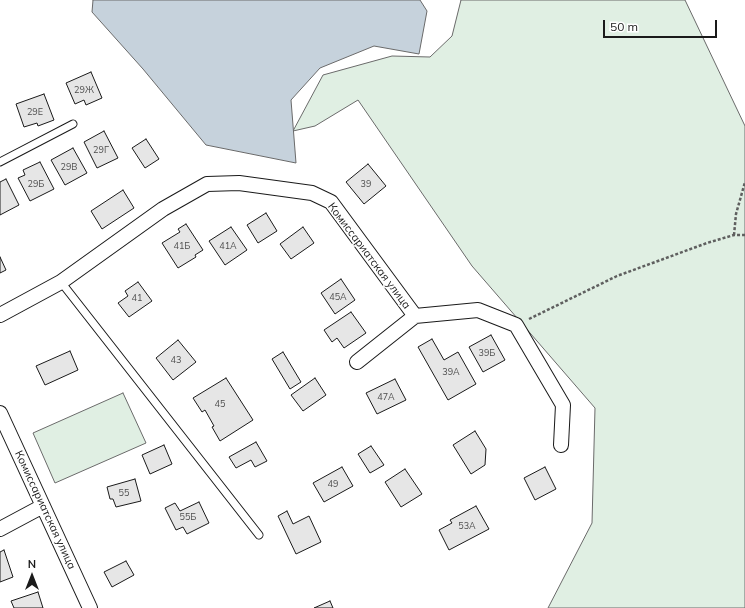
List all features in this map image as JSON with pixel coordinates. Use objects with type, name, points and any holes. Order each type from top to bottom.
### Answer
[{"type":"street","name":"Комиссариатская улица","points":[[0,315],[61,282],[163,209],[207,184],[239,183],[312,193],[330,202],[415,316],[357,362]]},
{"type":"street","points":[[415,316],[478,310],[516,325],[563,405],[561,445]]},
{"type":"street","name":"Комиссариатская улица","points":[[0,413],[90,608]]},
{"type":"street","points":[[0,529],[43,506]]},
{"type":"lane","points":[[0,162],[73,124]]},
{"type":"lane","points":[[61,282],[259,535]]},
{"type":"path","points":[[734,235],[736,214],[745,182]]},
{"type":"path","points":[[516,325],[617,276],[707,243],[734,235],[745,235]]},
{"type":"green space","points":[[461,0],[685,0],[745,126],[745,608],[548,608],[592,523],[595,408],[472,266],[358,100],[315,126],[293,131],[323,75],[392,56],[430,57],[452,36]]},
{"type":"green space","points":[[123,393],[146,443],[55,483],[33,433]]},
{"type":"shaded area","points":[[93,0],[420,0],[427,11],[419,54],[374,46],[320,68],[291,100],[296,163],[206,145],[143,69],[92,12]]},
{"type":"building","points":[[91,72],[102,98],[86,105],[84,100],[75,104],[66,83]]},
{"type":"building","points":[[44,94],[54,120],[38,126],[37,123],[24,127],[16,104]]},
{"type":"building","points":[[104,131],[118,158],[97,168],[84,142]]},
{"type":"building","points":[[146,139],[159,159],[145,168],[132,148]]},
{"type":"building","points":[[73,148],[87,173],[65,185],[51,160]]},
{"type":"building","points":[[40,162],[54,189],[30,201],[18,178],[25,175],[23,170]]},
{"type":"building","points":[[368,164],[386,186],[364,204],[346,182]]},
{"type":"building","points":[[6,179],[19,205],[0,215],[0,182]]},
{"type":"building","points":[[123,190],[134,208],[102,229],[91,211]]},
{"type":"building","points":[[266,213],[277,231],[258,243],[247,225]]},
{"type":"building","points":[[186,224],[203,250],[195,255],[196,257],[178,268],[162,243],[180,232],[178,229]]},
{"type":"building","points":[[231,227],[247,250],[225,265],[209,241]]},
{"type":"building","points":[[303,227],[314,243],[291,259],[280,244]]},
{"type":"building","points":[[0,257],[6,270],[0,273]]},
{"type":"building","points":[[341,279],[355,300],[335,314],[321,293]]},
{"type":"building","points":[[138,282],[152,301],[129,317],[118,303],[128,296],[125,291]]},
{"type":"building","points":[[351,312],[366,333],[344,348],[337,338],[332,342],[324,330]]},
{"type":"building","points":[[491,335],[505,360],[483,372],[469,347]]},
{"type":"building","points":[[432,339],[444,360],[458,352],[476,384],[448,400],[418,347]]},
{"type":"building","points":[[178,340],[196,362],[173,380],[156,358]]},
{"type":"building","points":[[70,351],[78,370],[45,385],[36,366]]},
{"type":"building","points":[[283,352],[301,382],[290,389],[272,359]]},
{"type":"building","points":[[226,378],[253,420],[220,441],[205,410],[202,412],[193,398]]},
{"type":"building","points":[[315,378],[326,395],[303,411],[291,395]]},
{"type":"building","points":[[395,379],[406,400],[377,414],[366,393]]},
{"type":"building","points":[[475,431],[486,449],[485,465],[471,474],[453,445]]},
{"type":"building","points":[[256,442],[267,461],[255,467],[251,460],[236,468],[229,457]]},
{"type":"building","points":[[164,445],[172,464],[150,474],[142,455]]},
{"type":"building","points":[[371,446],[384,465],[370,473],[358,454]]},
{"type":"building","points":[[342,467],[353,486],[324,502],[313,483]]},
{"type":"building","points":[[545,467],[556,489],[535,500],[524,478]]},
{"type":"building","points":[[405,469],[422,494],[401,507],[385,482]]},
{"type":"building","points":[[135,479],[141,501],[116,507],[113,499],[110,499],[107,487]]},
{"type":"building","points":[[199,502],[209,523],[187,534],[183,527],[176,530],[165,508],[175,503],[180,511]]},
{"type":"building","points":[[476,506],[489,529],[449,550],[439,530],[452,523],[450,520]]},
{"type":"building","points":[[287,511],[293,524],[309,516],[321,542],[296,554],[278,516]]},
{"type":"building","points":[[4,550],[13,577],[0,582],[0,552]]},
{"type":"building","points":[[126,561],[134,575],[112,587],[104,572]]},
{"type":"building","points":[[38,592],[43,608],[14,608],[11,601]]},
{"type":"building","points":[[330,601],[333,608],[314,608]]}]
